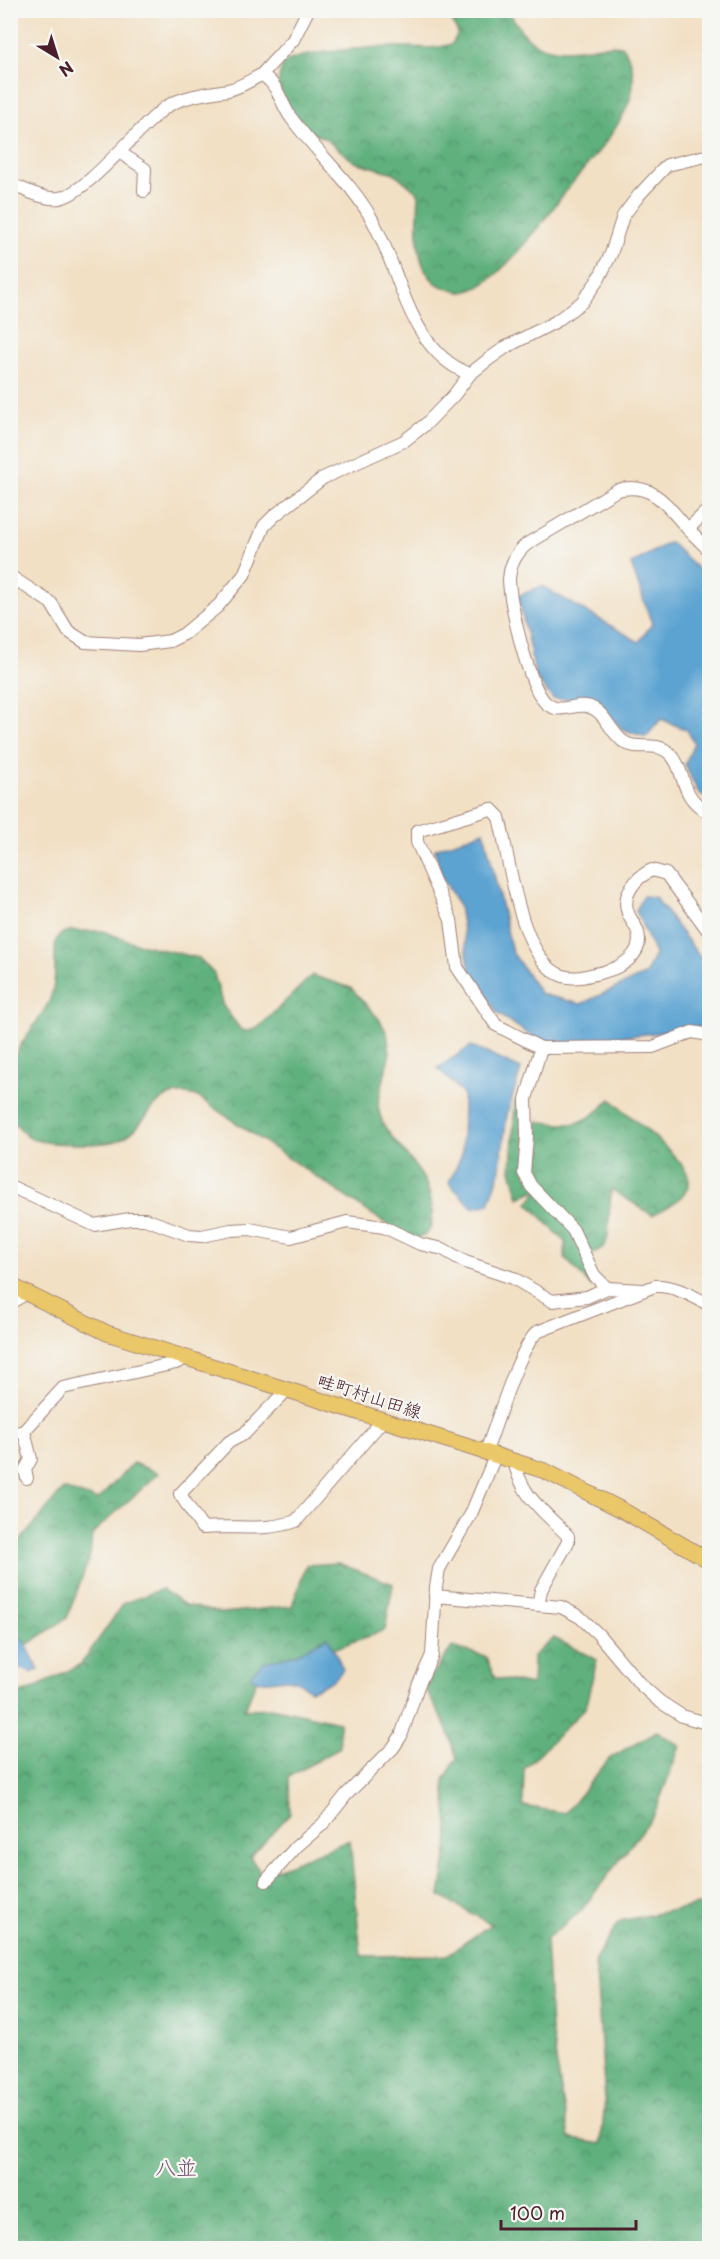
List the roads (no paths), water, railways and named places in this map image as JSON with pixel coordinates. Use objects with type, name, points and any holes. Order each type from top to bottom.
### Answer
[{"type":"main road","name":"畦町村山田線","points":[[10,1285],[107,1333],[184,1359],[514,1460],[582,1488],[710,1561]]},
{"type":"street","points":[[10,16],[12,10]]},
{"type":"street","points":[[10,184],[59,198],[76,188],[119,152],[134,135],[167,107],[237,87],[261,75],[293,40],[308,10]]},
{"type":"street","points":[[261,75],[271,84],[305,138],[370,216],[421,330],[432,349],[440,359],[470,374]]},
{"type":"street","points":[[119,152],[145,170],[144,191]]},
{"type":"street","points":[[10,576],[51,603],[68,631],[85,642],[139,645],[170,642],[184,634],[218,606],[244,575],[264,526],[274,516],[323,478],[404,441],[426,424],[454,395],[470,374],[506,347],[555,322],[582,302],[598,280],[611,254],[623,216],[639,195],[667,165],[710,155]]},
{"type":"street","points":[[710,551],[647,489],[630,487],[617,490],[518,552],[512,562],[510,586],[528,666],[535,689],[544,702],[552,707],[563,709],[589,706],[598,711],[618,738],[628,745],[660,747],[669,753],[676,761],[689,795],[710,814]]},
{"type":"street","points":[[688,529],[710,508]]},
{"type":"street","points":[[710,933],[666,874],[652,870],[637,878],[627,896],[626,907],[638,932],[638,948],[633,956],[614,970],[584,977],[568,978],[555,974],[537,955],[521,915],[499,817],[491,809],[417,831],[417,842],[451,920],[457,967],[496,1025],[541,1048],[653,1047],[692,1032],[710,1035]]},
{"type":"street","points":[[541,1048],[527,1092],[524,1173],[531,1186],[573,1230],[594,1275],[607,1288]]},
{"type":"street","points":[[10,1186],[94,1225],[130,1219],[146,1219],[195,1235],[250,1229],[291,1238],[347,1222],[362,1222],[384,1227],[420,1244],[437,1246],[465,1263],[513,1278],[552,1301],[587,1297],[607,1288],[642,1290]]},
{"type":"street","points":[[266,1881],[297,1846],[323,1824],[346,1795],[393,1748],[401,1736],[417,1686],[432,1655],[435,1596],[440,1569],[471,1514],[531,1338],[547,1327],[642,1290],[666,1286],[710,1305]]},
{"type":"street","points":[[10,1304],[26,1294]]},
{"type":"street","points":[[10,1434],[24,1431],[63,1388],[176,1363],[184,1359]]},
{"type":"street","points":[[288,1389],[244,1434],[229,1442],[180,1494],[202,1528],[224,1526],[247,1529],[296,1521],[383,1420]]},
{"type":"street","points":[[24,1431],[31,1459],[25,1470],[27,1479]]},
{"type":"street","points":[[514,1460],[517,1480],[523,1490],[568,1536],[568,1542],[541,1590],[538,1605]]},
{"type":"street","points":[[435,1596],[561,1607],[580,1617],[598,1634],[640,1684],[658,1701],[682,1716],[710,1724]]},
{"type":"water","points":[[670,542],[709,580],[709,800],[699,794],[685,765],[694,743],[687,730],[661,719],[646,737],[622,729],[595,700],[553,699],[536,678],[518,596],[542,586],[639,642],[652,624],[631,564]]},
{"type":"water","points":[[484,831],[512,952],[541,994],[581,1004],[646,974],[655,954],[636,911],[643,896],[655,897],[709,969],[709,1027],[567,1043],[539,1041],[498,1014],[470,972],[459,906],[441,875],[435,849]]},
{"type":"water","points":[[471,1046],[521,1069],[507,1115],[499,1175],[489,1204],[473,1208],[449,1183],[462,1154],[463,1094],[438,1068]]},
{"type":"water","points":[[16,1636],[25,1642],[39,1670],[31,1673],[18,1667],[11,1682],[11,1652]]},
{"type":"water","points":[[328,1637],[343,1669],[333,1680],[324,1685],[310,1690],[293,1680],[260,1681],[250,1675],[264,1662],[296,1654]]},
{"type":"district","name":"八並","points":[[176,2166]]}]
